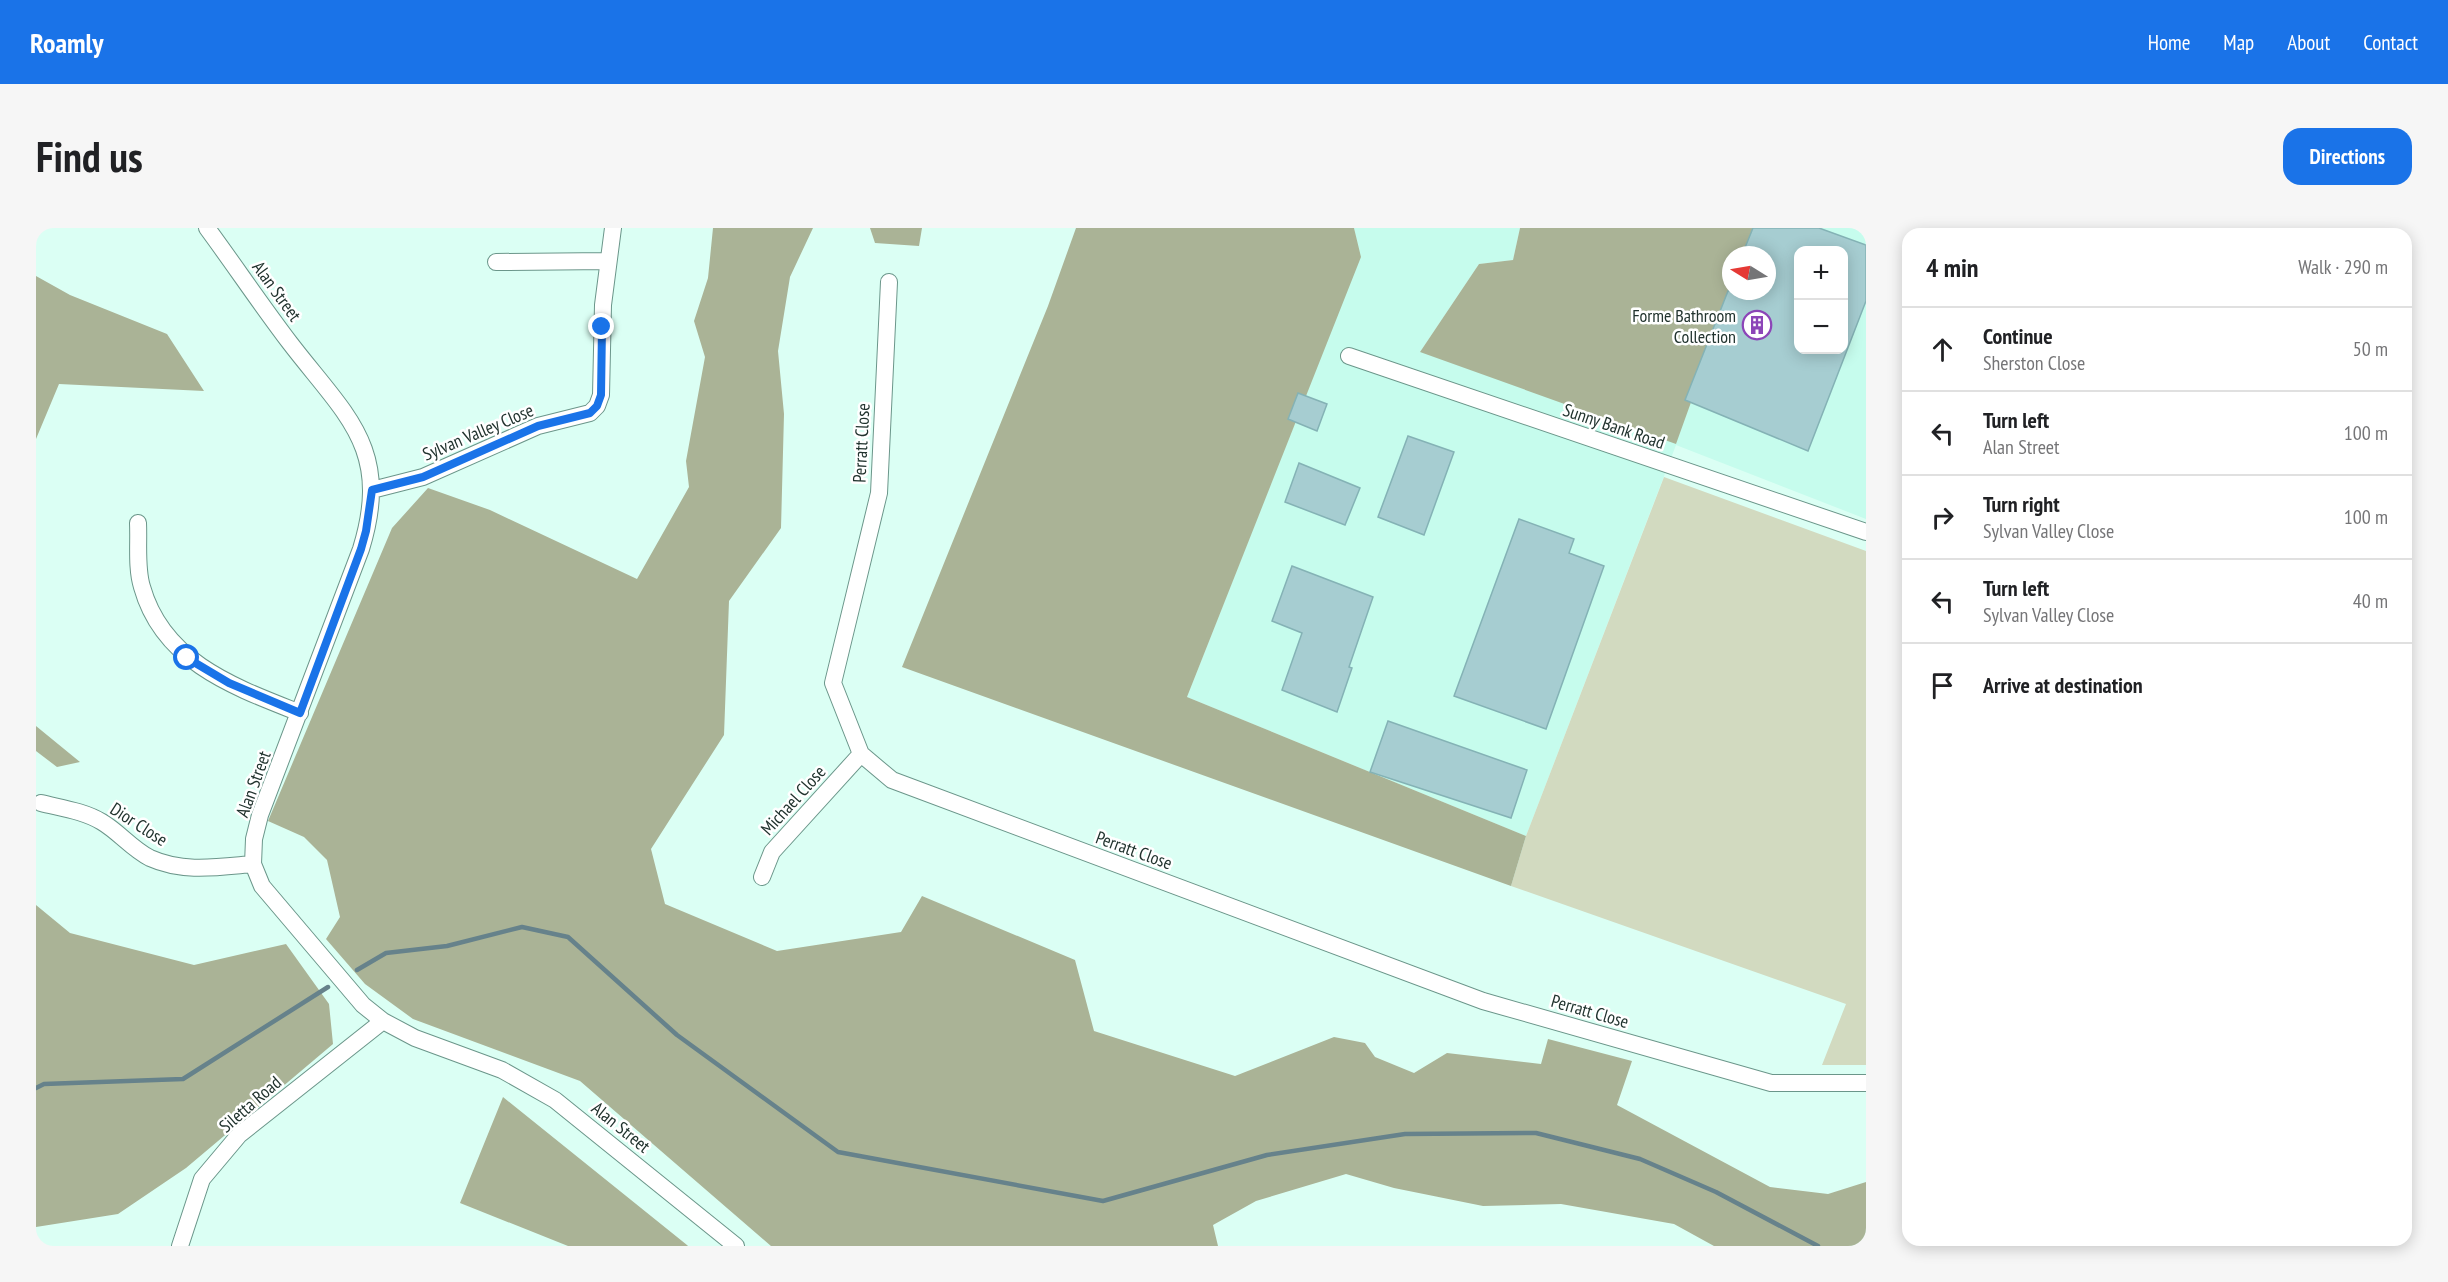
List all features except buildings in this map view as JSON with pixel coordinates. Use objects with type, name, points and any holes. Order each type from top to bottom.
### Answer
[{"type":"street","name":"Alan Street","points":[[207,228],[290,343],[349,417],[360,435],[372,490],[361,549],[260,815],[254,839],[254,864],[262,886],[336,975],[363,1005],[383,1021],[415,1038],[502,1070],[555,1100],[736,1246]]},
{"type":"street","name":"Sylvan Valley Close","points":[[372,490],[423,477],[538,426],[590,413],[597,406],[601,395],[603,305],[613,228]]},
{"type":"street","points":[[496,262],[608,261]]},
{"type":"street","name":"Perratt Close","points":[[888,282],[879,493],[833,683],[861,754],[892,780],[1483,1001],[1771,1083],[1866,1083]]},
{"type":"street","name":"Sunny Bank Road","points":[[1349,356],[1866,532]]},
{"type":"street","points":[[138,523],[141,586],[157,625],[187,658],[229,683],[300,713]]},
{"type":"street","name":"Michael Close","points":[[762,877],[772,852],[861,754]]},
{"type":"street","name":"Dior Close","points":[[41,803],[71,810],[101,821],[148,857],[172,865],[196,869],[254,864]]},
{"type":"street","name":"Siletta Road","points":[[180,1246],[202,1179],[240,1134],[383,1021]]},
{"type":"shaded area","points":[[713,228],[813,228],[790,277],[778,351],[784,414],[781,528],[729,601],[724,735],[651,849],[665,904],[777,951],[901,932],[922,896],[1075,960],[1094,1031],[1235,1076],[1334,1037],[1365,1043],[1375,1057],[1414,1073],[1447,1053],[1541,1064],[1548,1039],[1632,1061],[1617,1105],[1770,1187],[1828,1194],[1866,1182],[1866,1246],[1714,1246],[1674,1224],[1561,1204],[1483,1206],[1394,1188],[1346,1174],[1256,1201],[1213,1225],[1218,1246],[771,1246],[580,1081],[413,1019],[365,984],[326,939],[340,917],[327,860],[304,837],[268,821],[392,528],[428,488],[490,510],[637,579],[689,487],[686,461],[705,357],[694,321],[708,278]]},
{"type":"shaded area","points":[[870,228],[922,228],[919,246],[875,243]]},
{"type":"shaded area","points":[[1076,228],[1354,228],[1361,257],[1187,697],[1526,836],[1511,886],[902,667],[1048,306]]},
{"type":"shaded area","points":[[1354,228],[1520,228],[1513,260],[1479,264],[1420,352],[1722,293],[1722,300],[1776,300],[1776,246],[1763,246],[1754,228],[1866,228],[1866,519],[1676,445],[1526,836],[1187,697],[1360,257]]},
{"type":"shaded area","points":[[1520,228],[1754,228],[1747,246],[1722,246],[1722,300],[1728,300],[1676,444],[1420,352],[1479,264],[1513,260]]},
{"type":"shaded area","points":[[36,276],[70,295],[167,334],[204,391],[59,384],[36,439]]},
{"type":"shaded area","points":[[1664,477],[1866,551],[1866,1065],[1822,1065],[1846,1004],[1511,886],[1526,836]]},
{"type":"shaded area","points":[[36,726],[80,762],[57,767],[36,751]]},
{"type":"shaded area","points":[[36,905],[70,933],[194,965],[286,944],[329,1004],[333,1044],[186,1168],[118,1214],[36,1227]]},
{"type":"shaded area","points":[[503,1097],[688,1246],[568,1246],[460,1203]]},
{"type":"waterway","points":[[357,970],[386,953],[447,946],[522,927],[568,937],[677,1035],[838,1152],[1103,1201],[1267,1155],[1405,1134],[1536,1133],[1640,1159],[1716,1192],[1818,1246]]},
{"type":"waterway","points":[[36,1088],[44,1084],[183,1079],[328,987]]},
{"type":"place","name":"Forme Bathroom Collection","points":[[1757,325]]},
{"type":"route","points":[[187,658],[229,683],[300,713],[361,549],[372,490],[423,477],[538,426],[590,413],[597,406],[601,395],[602,327]]}]
